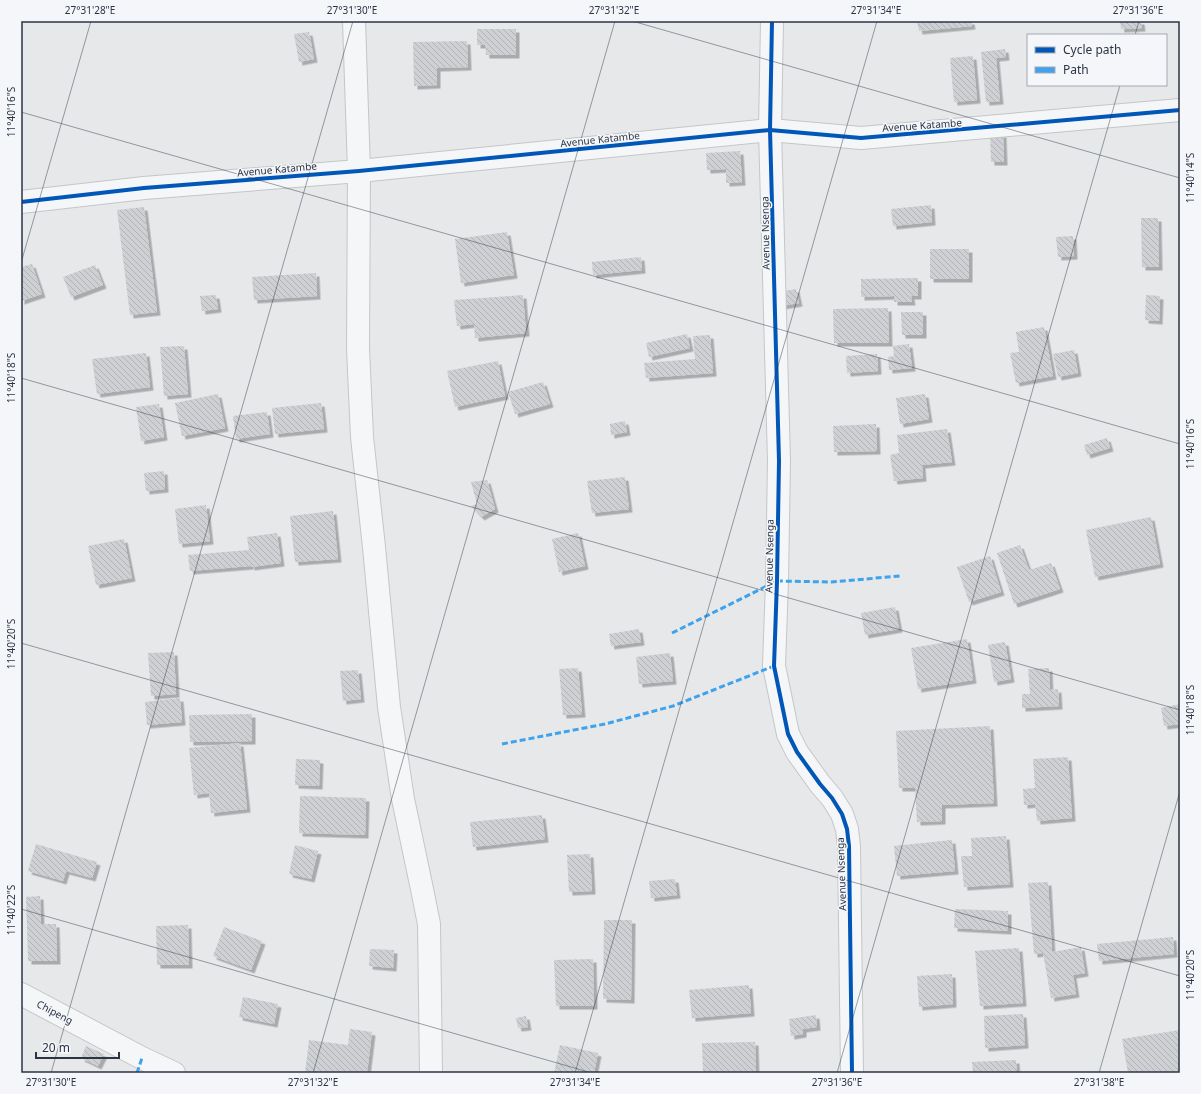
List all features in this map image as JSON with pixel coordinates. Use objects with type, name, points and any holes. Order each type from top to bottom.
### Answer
[{"type":"street","points":[[354,21],[359,171],[358,348],[362,437],[389,707],[402,799],[422,889],[428,924],[431,1073]]},
{"type":"street","name":"Avenue Nsenga","points":[[772,21],[770,130],[779,461],[774,666],[788,734],[797,752],[832,798],[842,814],[847,829],[849,846],[852,1073]]},
{"type":"street","name":"Avenue Katambe","points":[[21,202],[144,188],[359,171],[770,130],[861,138],[1180,110]]},
{"type":"street","name":"Chipeng","points":[[21,994],[142,1058],[174,1073]]},
{"type":"building","points":[[917,21],[971,21],[972,26],[919,31]]},
{"type":"building","points":[[1120,21],[1141,21],[1142,28],[1121,29]]},
{"type":"building","points":[[477,29],[516,29],[516,55],[486,55],[485,45],[477,45]]},
{"type":"building","points":[[309,32],[314,59],[299,62],[294,34]]},
{"type":"building","points":[[467,41],[468,67],[437,68],[437,85],[414,86],[413,42]]},
{"type":"building","points":[[1005,49],[1006,57],[996,58],[1000,101],[986,102],[981,52]]},
{"type":"building","points":[[973,56],[977,100],[954,102],[950,58]]},
{"type":"building","points":[[990,134],[1003,134],[1004,162],[991,162]]},
{"type":"building","points":[[740,151],[742,182],[726,183],[726,169],[707,170],[706,153]]},
{"type":"building","points":[[931,205],[932,222],[893,226],[891,209]]},
{"type":"building","points":[[144,207],[157,312],[130,315],[117,210]]},
{"type":"building","points":[[1141,218],[1158,218],[1159,267],[1142,267]]},
{"type":"building","points":[[507,232],[514,275],[461,283],[455,239]]},
{"type":"building","points":[[1073,236],[1074,256],[1058,257],[1056,237]]},
{"type":"building","points":[[930,249],[969,249],[969,279],[930,279]]},
{"type":"building","points":[[641,257],[642,270],[593,275],[592,262]]},
{"type":"building","points":[[32,264],[42,294],[21,301],[21,267]]},
{"type":"building","points":[[95,265],[103,285],[71,297],[63,277]]},
{"type":"building","points":[[316,273],[317,296],[254,300],[252,277]]},
{"type":"building","points":[[918,278],[918,296],[911,296],[912,302],[894,302],[894,296],[861,297],[861,279]]},
{"type":"building","points":[[796,289],[799,303],[781,306],[779,292]]},
{"type":"building","points":[[216,295],[218,309],[202,311],[200,296]]},
{"type":"building","points":[[523,295],[526,333],[475,338],[474,324],[457,326],[454,300]]},
{"type":"building","points":[[1146,295],[1160,296],[1159,321],[1145,320]]},
{"type":"building","points":[[888,308],[889,343],[834,343],[833,309]]},
{"type":"building","points":[[901,312],[923,312],[923,335],[902,335]]},
{"type":"building","points":[[1044,327],[1053,376],[1016,383],[1010,353],[1019,352],[1016,332]]},
{"type":"building","points":[[687,334],[690,348],[649,357],[646,343]]},
{"type":"building","points":[[710,335],[713,373],[646,378],[644,363],[695,359],[693,336]]},
{"type":"building","points":[[909,344],[912,368],[889,370],[888,357],[894,356],[893,346]]},
{"type":"building","points":[[184,346],[188,394],[164,396],[160,347]]},
{"type":"building","points":[[1074,350],[1078,373],[1058,377],[1053,354]]},
{"type":"building","points":[[146,353],[150,387],[97,394],[92,359]]},
{"type":"building","points":[[877,354],[878,371],[847,373],[846,356]]},
{"type":"building","points":[[498,361],[505,396],[455,407],[447,371]]},
{"type":"building","points":[[543,382],[550,404],[515,414],[508,392]]},
{"type":"building","points":[[218,394],[225,428],[182,436],[175,403]]},
{"type":"building","points":[[925,394],[929,419],[900,424],[896,398]]},
{"type":"building","points":[[321,403],[324,429],[275,434],[272,408]]},
{"type":"building","points":[[159,404],[164,437],[141,441],[136,407]]},
{"type":"building","points":[[267,412],[270,434],[236,439],[233,416]]},
{"type":"building","points":[[625,421],[627,432],[611,435],[610,424]]},
{"type":"building","points":[[876,424],[877,451],[834,452],[833,426]]},
{"type":"building","points":[[947,429],[952,462],[922,465],[923,478],[894,481],[890,455],[899,453],[897,435]]},
{"type":"building","points":[[1107,438],[1110,448],[1087,455],[1084,445]]},
{"type":"building","points":[[164,471],[165,489],[146,491],[144,473]]},
{"type":"building","points":[[625,477],[629,509],[592,513],[587,481]]},
{"type":"building","points":[[487,480],[495,509],[481,517],[471,506],[477,504],[471,482]]},
{"type":"building","points":[[206,505],[210,541],[179,544],[175,509]]},
{"type":"building","points":[[333,511],[338,559],[295,562],[290,516]]},
{"type":"building","points":[[1151,517],[1160,564],[1095,577],[1086,530]]},
{"type":"building","points":[[277,533],[281,563],[251,567],[250,557],[250,566],[190,571],[188,555],[249,550],[247,537]]},
{"type":"building","points":[[578,533],[585,566],[559,572],[552,539]]},
{"type":"building","points":[[124,539],[132,578],[96,585],[88,546]]},
{"type":"building","points":[[1020,545],[1029,570],[1051,563],[1060,589],[1014,604],[997,553]]},
{"type":"building","points":[[990,556],[1001,592],[969,602],[957,567]]},
{"type":"building","points":[[895,607],[899,629],[865,635],[861,613]]},
{"type":"building","points":[[639,629],[641,642],[611,646],[609,634]]},
{"type":"building","points":[[967,639],[973,680],[918,689],[911,648]]},
{"type":"building","points":[[1005,642],[1011,679],[994,682],[988,645]]},
{"type":"building","points":[[174,652],[176,694],[151,696],[148,653]]},
{"type":"building","points":[[670,653],[673,681],[639,684],[636,657]]},
{"type":"building","points":[[578,668],[582,714],[563,715],[559,669]]},
{"type":"building","points":[[1049,668],[1050,690],[1058,689],[1059,706],[1022,708],[1022,694],[1030,694],[1028,669]]},
{"type":"building","points":[[358,670],[361,699],[343,701],[340,671]]},
{"type":"building","points":[[180,698],[182,722],[147,725],[145,702]]},
{"type":"building","points":[[1180,704],[1180,724],[1164,726],[1161,708]]},
{"type":"building","points":[[252,714],[252,741],[190,742],[189,715]]},
{"type":"building","points":[[990,726],[994,803],[942,805],[942,821],[917,822],[915,788],[899,788],[896,731]]},
{"type":"building","points":[[240,743],[247,809],[211,813],[209,793],[194,795],[189,748]]},
{"type":"building","points":[[1068,757],[1072,818],[1037,821],[1035,804],[1024,805],[1023,789],[1035,788],[1033,759]]},
{"type":"building","points":[[296,759],[320,760],[319,786],[295,785]]},
{"type":"building","points":[[300,796],[366,798],[365,835],[299,833]]},
{"type":"building","points":[[542,815],[545,839],[473,847],[470,822]]},
{"type":"building","points":[[1006,836],[1010,884],[964,887],[961,856],[972,856],[971,838]]},
{"type":"building","points":[[952,840],[955,871],[897,876],[894,846]]},
{"type":"building","points":[[36,844],[97,862],[92,878],[66,871],[63,881],[28,871]]},
{"type":"building","points":[[295,845],[318,851],[311,879],[289,874]]},
{"type":"building","points":[[590,854],[592,891],[569,892],[567,855]]},
{"type":"building","points":[[675,879],[677,895],[651,898],[649,881]]},
{"type":"building","points":[[1048,882],[1052,952],[1081,947],[1085,973],[1073,975],[1076,994],[1051,998],[1043,953],[1034,954],[1028,883]]},
{"type":"building","points":[[40,896],[41,924],[56,924],[57,961],[28,961],[26,897]]},
{"type":"building","points":[[955,909],[1008,911],[1008,931],[954,928]]},
{"type":"building","points":[[604,920],[632,920],[631,1000],[603,999]]},
{"type":"building","points":[[188,925],[189,965],[157,965],[156,926]]},
{"type":"building","points":[[224,927],[262,941],[251,970],[213,956]]},
{"type":"building","points":[[1173,937],[1174,954],[1099,961],[1097,944]]},
{"type":"building","points":[[1019,948],[1023,1003],[980,1006],[975,951]]},
{"type":"building","points":[[370,949],[394,950],[393,968],[369,966]]},
{"type":"building","points":[[593,959],[594,1006],[556,1006],[554,960]]},
{"type":"building","points":[[952,974],[953,1004],[919,1007],[917,976]]},
{"type":"building","points":[[749,985],[751,1013],[692,1018],[689,990]]},
{"type":"building","points":[[243,997],[278,1004],[274,1024],[239,1017]]},
{"type":"building","points":[[1023,1014],[1025,1045],[985,1048],[984,1016]]},
{"type":"building","points":[[816,1015],[817,1027],[803,1029],[803,1034],[791,1036],[789,1019]]},
{"type":"building","points":[[526,1016],[528,1027],[518,1028],[516,1018]]},
{"type":"building","points":[[350,1029],[372,1032],[367,1073],[305,1073],[309,1040],[348,1045]]},
{"type":"building","points":[[1180,1030],[1180,1073],[1128,1073],[1122,1039]]},
{"type":"building","points":[[755,1042],[756,1073],[703,1073],[702,1043]]},
{"type":"building","points":[[560,1045],[598,1053],[594,1073],[554,1073]]},
{"type":"building","points":[[86,1046],[104,1054],[98,1066],[81,1058]]},
{"type":"building","points":[[1016,1060],[1017,1073],[973,1073],[972,1062]]},
{"type":"marked path","points":[[672,633],[777,581],[831,582],[900,576]]},
{"type":"marked path","points":[[502,744],[605,724],[673,706],[774,666]]},
{"type":"marked path","points":[[137,1073],[142,1058]]},
{"type":"cycle path","points":[[772,21],[770,130],[779,461],[774,666],[788,734],[797,752],[832,798],[842,814],[847,829],[849,846],[852,1073]]},
{"type":"cycle path","points":[[21,202],[144,188],[359,171],[770,130],[861,138],[1180,110]]}]
